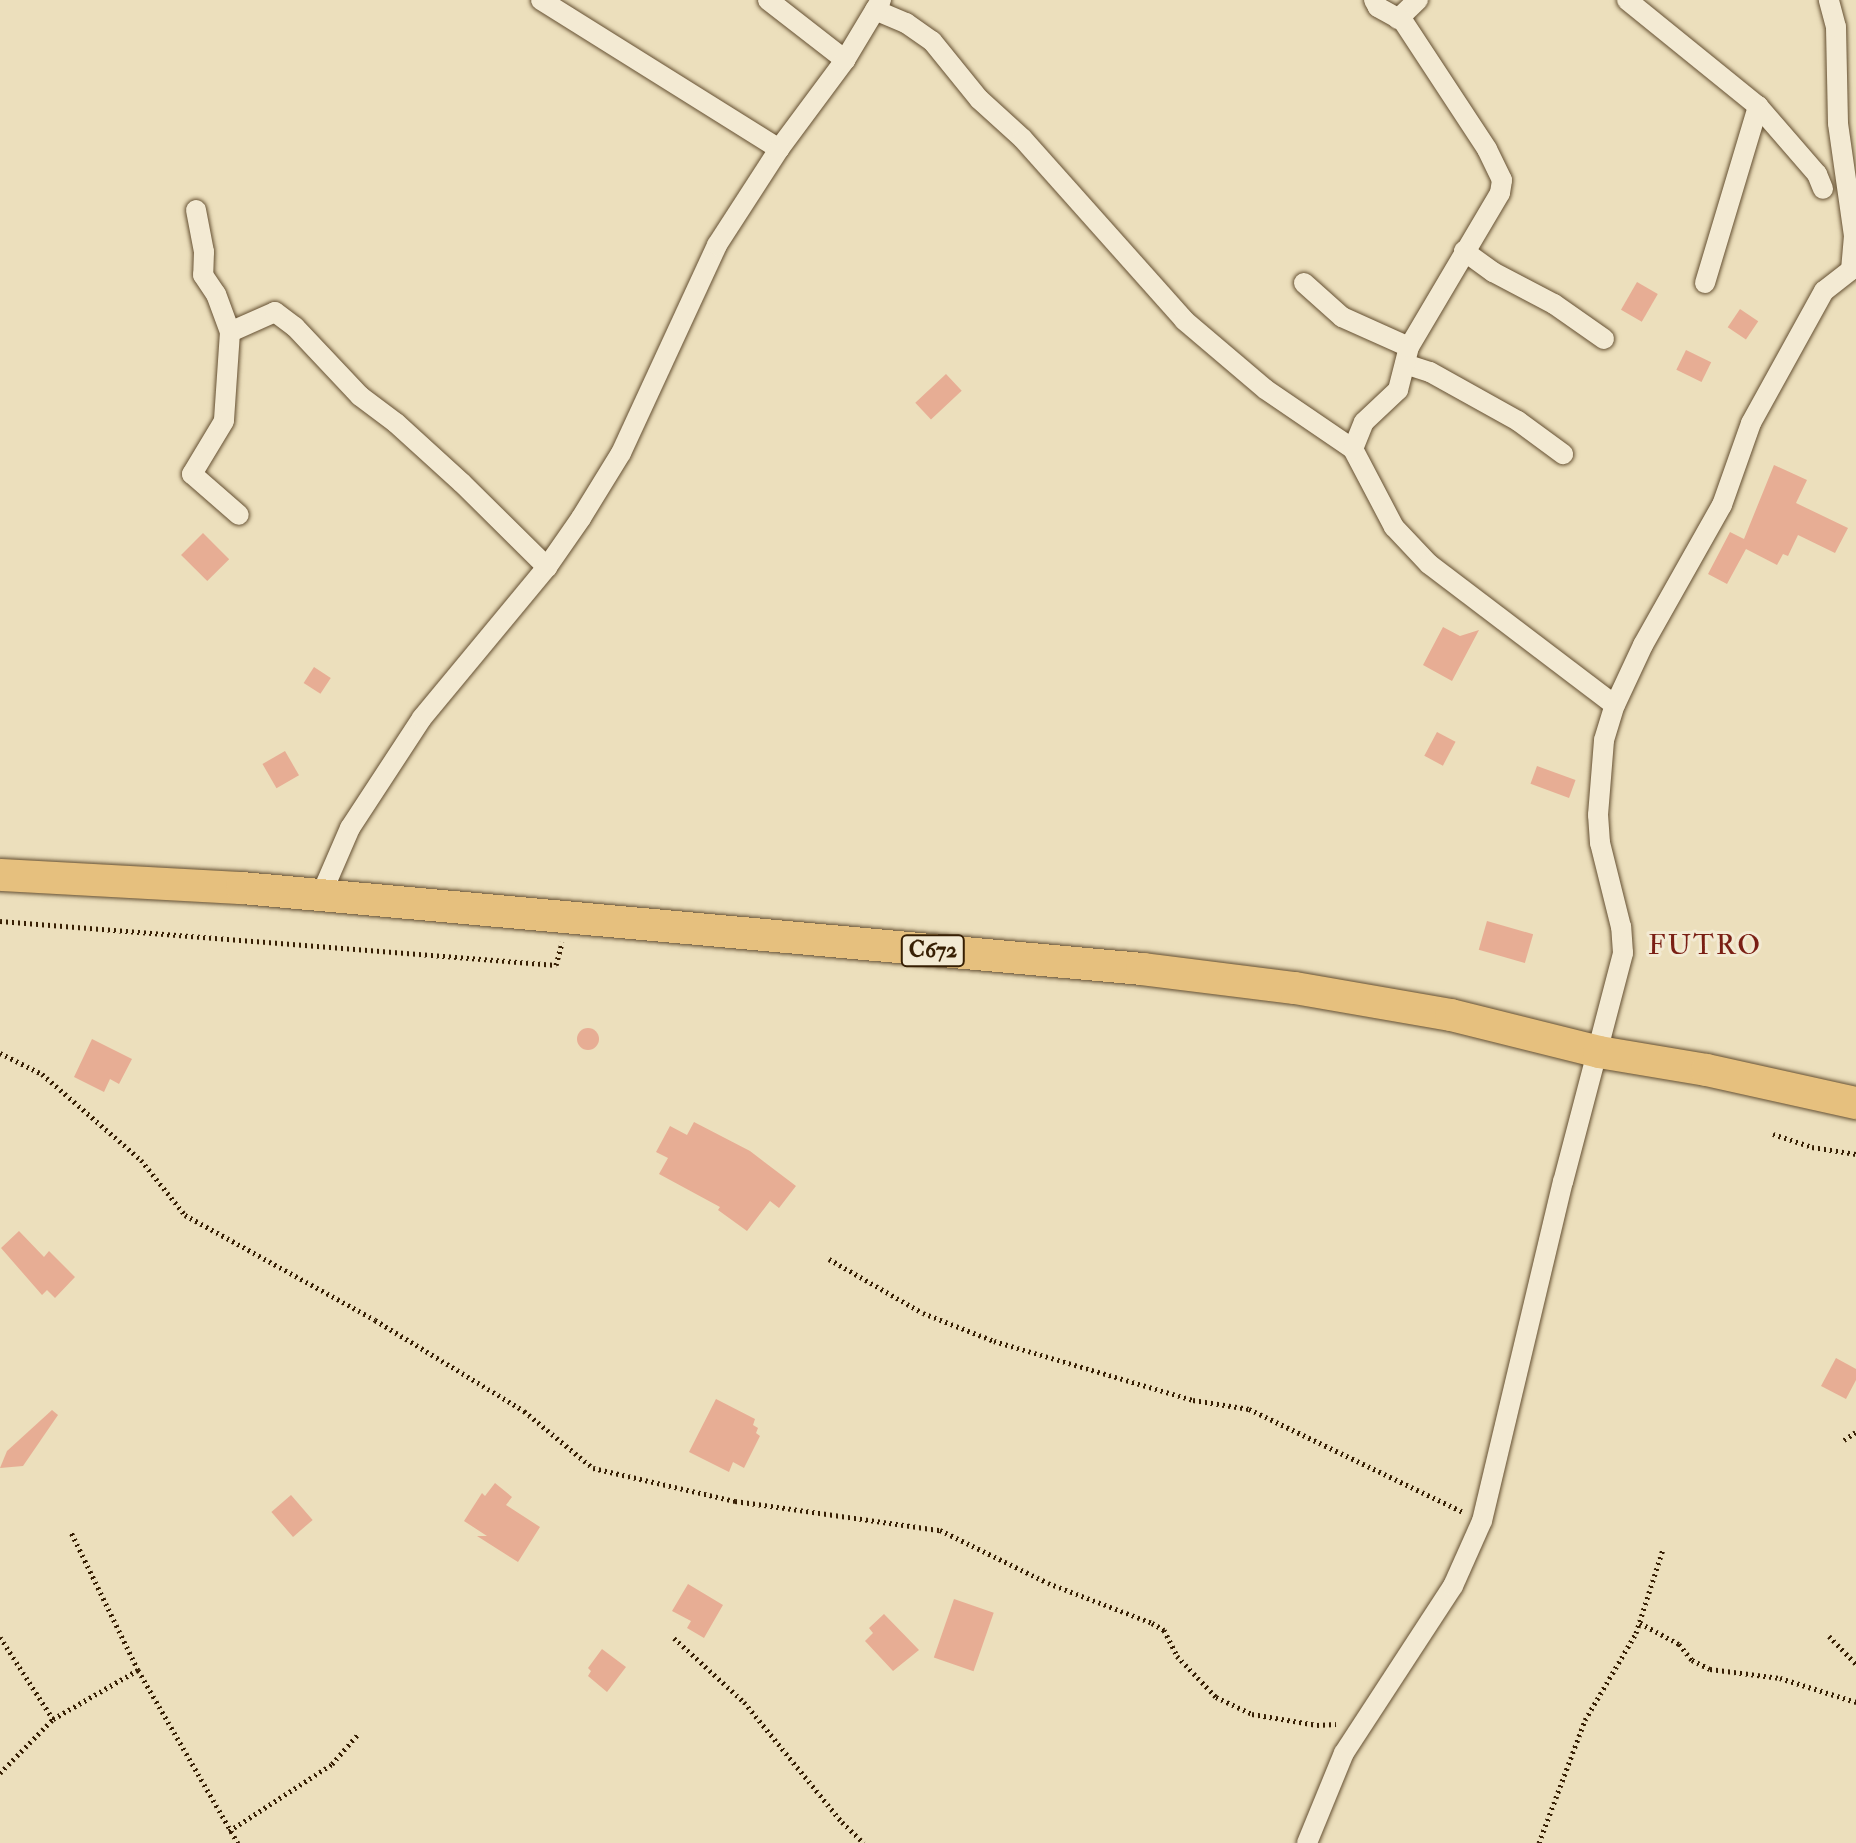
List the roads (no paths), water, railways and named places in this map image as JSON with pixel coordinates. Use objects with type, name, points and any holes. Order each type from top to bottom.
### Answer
[{"type":"main road","name":"C672","points":[[0,875],[321,895],[1142,969],[1295,988],[1451,1015],[1599,1052],[1707,1070],[1856,1103]]},
{"type":"street","points":[[541,0],[779,149]]},
{"type":"street","points":[[768,0],[845,60]]},
{"type":"street","points":[[1353,449],[1364,422],[1398,390],[1407,355],[1500,193],[1502,180],[1487,149],[1442,77],[1398,19],[1374,0]]},
{"type":"street","points":[[1398,19],[1418,0]]},
{"type":"street","points":[[1627,0],[1758,106],[1817,174],[1823,189]]},
{"type":"street","points":[[1307,1843],[1344,1753],[1453,1586],[1482,1521],[1563,1182],[1623,953],[1621,927],[1600,843],[1598,815],[1604,740],[1615,705],[1643,645],[1722,505],[1751,423],[1824,291],[1851,270],[1854,236],[1836,101],[1836,27],[1829,0]]},
{"type":"street","points":[[321,895],[350,828],[422,718],[547,567],[621,453],[717,245],[779,149],[845,60],[878,5],[932,41],[979,99],[1023,139],[1184,320],[1265,389],[1353,449],[1394,527],[1429,564],[1615,705]]},
{"type":"street","points":[[1705,283],[1758,106]]},
{"type":"street","points":[[196,210],[204,252],[203,275],[216,294],[230,332],[224,421],[192,474],[239,515]]},
{"type":"street","points":[[1464,251],[1493,272],[1554,304],[1604,339]]},
{"type":"street","points":[[1304,283],[1342,317],[1430,372],[1518,421],[1563,454]]},
{"type":"street","points":[[230,332],[275,312],[295,327],[360,396],[418,443],[547,567]]},
{"type":"district","name":"FUTRO","points":[[1705,946]]}]
